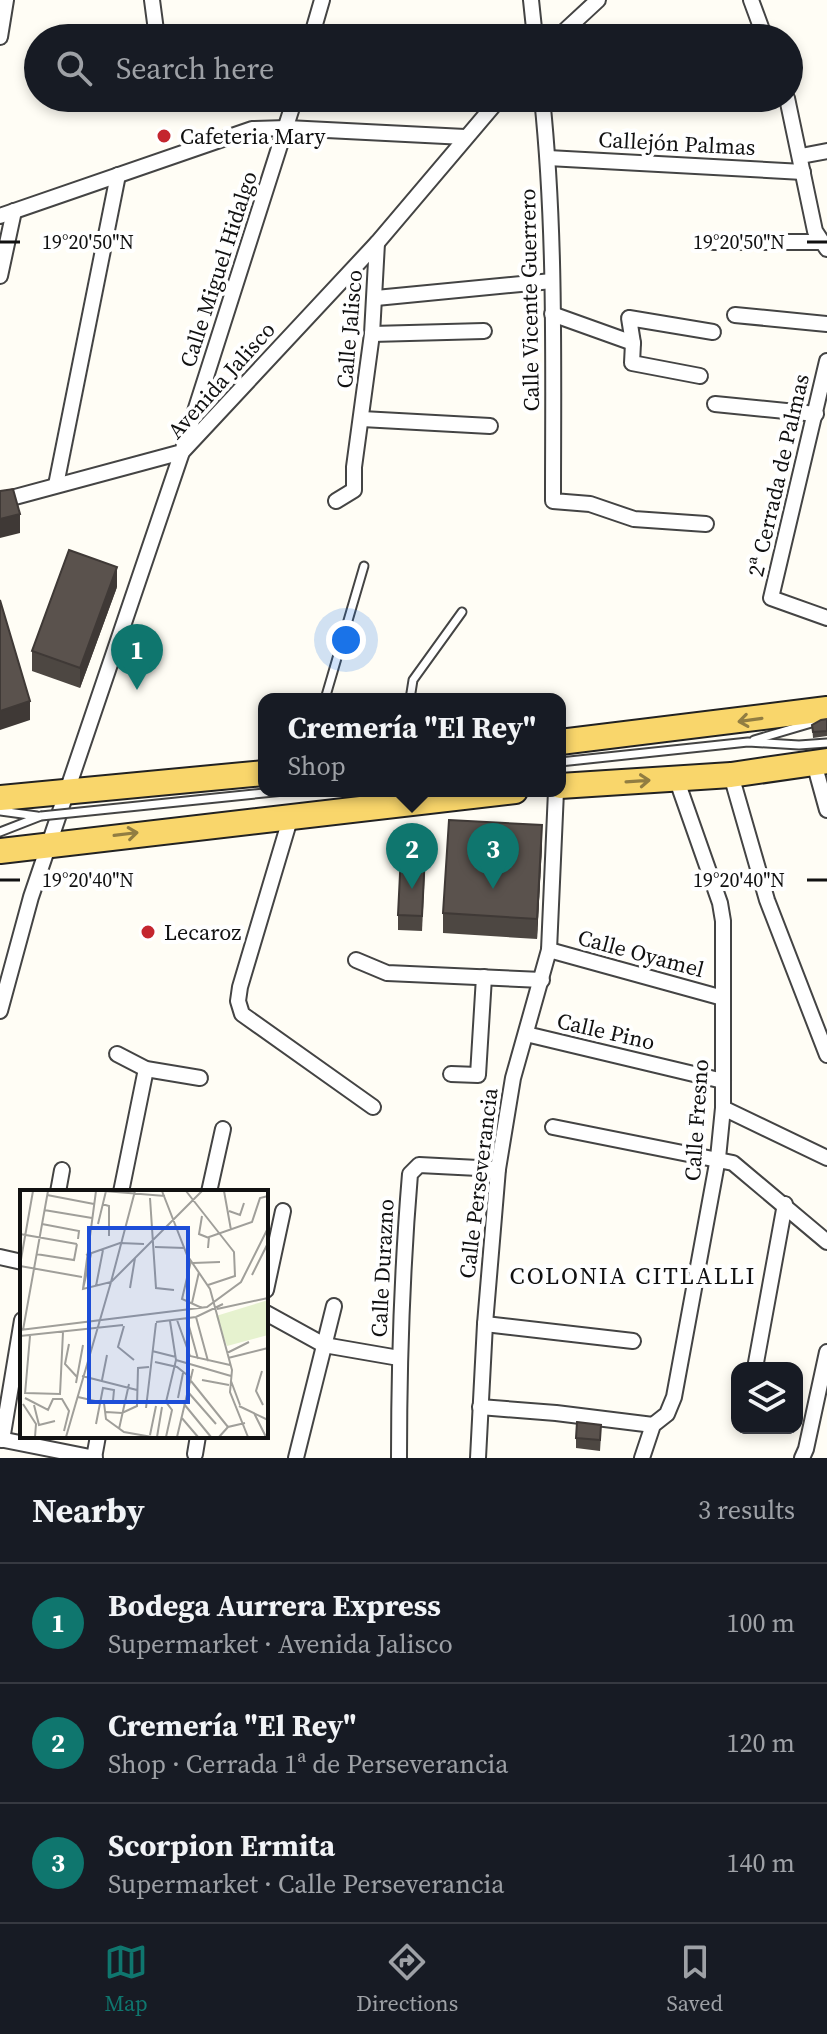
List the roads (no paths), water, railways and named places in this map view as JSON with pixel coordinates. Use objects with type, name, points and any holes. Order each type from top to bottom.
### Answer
[{"type":"main road","points":[[566,741],[827,709]]},
{"type":"main road","points":[[566,786],[731,775],[823,756]]},
{"type":"main road","points":[[0,798],[258,774]]},
{"type":"main road","points":[[0,851],[461,797]]},
{"type":"street","points":[[0,37],[6,0]]},
{"type":"street","points":[[152,0],[155,24]]},
{"type":"street","points":[[315,24],[322,0]]},
{"type":"street","points":[[531,0],[534,24]]},
{"type":"street","points":[[572,24],[598,0]]},
{"type":"street","points":[[751,0],[760,24]]},
{"type":"street","name":"Calle Miguel Hidalgo","points":[[182,452],[291,112]]},
{"type":"street","name":"Avenida Jalisco","points":[[0,1011],[31,897],[182,452],[377,243],[487,112]]},
{"type":"street","name":"Calle Vicente Guerrero","points":[[543,112],[552,281],[553,501],[590,504],[634,519],[706,524]]},
{"type":"street","points":[[713,242],[823,238],[803,172],[790,112]]},
{"type":"street","points":[[0,276],[7,213],[252,129],[465,137]]},
{"type":"street","points":[[801,156],[827,151]]},
{"type":"street","name":"Callejón Palmas","points":[[548,158],[803,172]]},
{"type":"street","points":[[56,485],[118,175]]},
{"type":"street","name":"Calle Jalisco","points":[[336,501],[354,490],[354,467],[376,298],[377,243]]},
{"type":"street","points":[[376,298],[552,281]]},
{"type":"street","points":[[552,314],[633,343]]},
{"type":"street","points":[[735,315],[827,324]]},
{"type":"street","points":[[700,376],[632,363],[629,318],[713,332]]},
{"type":"street","points":[[372,334],[484,331]]},
{"type":"street","name":"2ª Cerrada de Palmas","points":[[827,361],[771,598],[827,618]]},
{"type":"street","points":[[715,404],[816,414]]},
{"type":"street","points":[[362,419],[490,426]]},
{"type":"street","points":[[0,501],[182,452]]},
{"type":"street","points":[[823,756],[827,810]]},
{"type":"street","points":[[731,775],[767,900],[827,1055]]},
{"type":"street","name":"Calle Fresno","points":[[642,1458],[653,1425],[667,1414],[674,1397],[718,1158],[723,1108],[723,921],[720,903],[676,778]]},
{"type":"street","name":"Calle Perseverancia","points":[[480,1407],[498,1169],[513,1078],[549,950],[556,797]]},
{"type":"street","points":[[291,816],[238,1001],[242,1014],[373,1107]]},
{"type":"street","name":"Calle Oyamel","points":[[549,950],[723,998]]},
{"type":"street","points":[[356,960],[387,973],[542,980]]},
{"type":"street","points":[[451,1074],[478,1075],[484,977]]},
{"type":"street","name":"Calle Pino","points":[[526,1034],[723,1081]]},
{"type":"street","points":[[117,1054],[146,1069],[200,1078]]},
{"type":"street","points":[[121,1190],[146,1069]]},
{"type":"street","points":[[723,1108],[827,1158]]},
{"type":"street","points":[[553,1127],[733,1163],[827,1242]]},
{"type":"street","points":[[209,1190],[223,1129]]},
{"type":"street","name":"Calle Durazno","points":[[399,1458],[403,1253],[410,1174],[413,1168],[425,1165],[498,1169]]},
{"type":"street","points":[[58,1190],[62,1170]]},
{"type":"street","points":[[756,1362],[785,1204]]},
{"type":"street","points":[[268,1281],[283,1211]]},
{"type":"street","points":[[0,1257],[20,1262]]},
{"type":"street","points":[[296,1458],[334,1306]]},
{"type":"street","points":[[268,1314],[324,1345],[399,1358]]},
{"type":"street","points":[[485,1324],[633,1341]]},
{"type":"street","points":[[20,1331],[1,1440],[33,1452],[95,1458],[98,1438]]},
{"type":"street","points":[[802,1458],[824,1383],[827,1352]]},
{"type":"street","points":[[478,1458],[480,1407],[653,1425]]},
{"type":"street","points":[[195,1454],[198,1438]]},
{"type":"lane","points":[[327,693],[364,566]]},
{"type":"lane","points":[[411,693],[413,680],[462,612]]},
{"type":"lane","points":[[748,742],[798,725],[827,720]]},
{"type":"lane","points":[[566,761],[748,742],[799,745],[823,756]]},
{"type":"lane","points":[[0,811],[41,816],[258,794]]},
{"type":"lane","points":[[0,832],[41,816]]},
{"type":"place","name":"Cafeteria Mary","points":[[164,136]]},
{"type":"place","name":"Bodega Aurrera Express","points":[[137,690]]},
{"type":"place","name":"Cremería \"El Rey\"","points":[[412,889]]},
{"type":"place","name":"Scorpion Ermita","points":[[493,889]]},
{"type":"place","name":"Lecaroz","points":[[148,932]]},
{"type":"district","name":"COLONIA CITLALLI","points":[[633,1275]]}]
